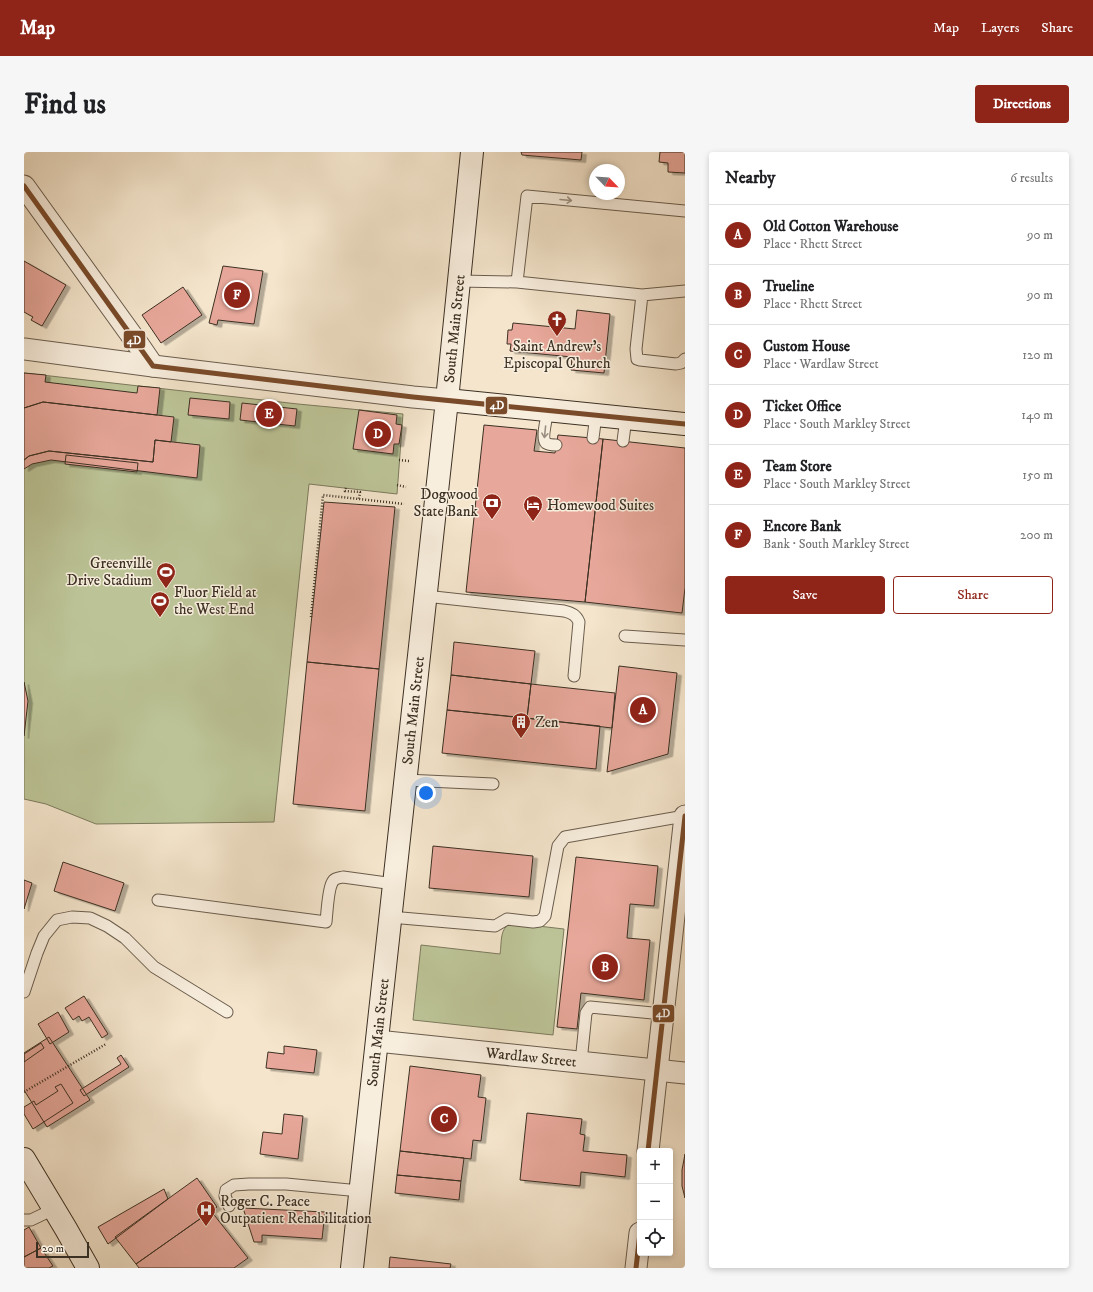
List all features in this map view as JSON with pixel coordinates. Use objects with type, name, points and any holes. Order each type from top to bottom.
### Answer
[{"type":"main road","name":"South Main Street","points":[[352,1268],[447,400],[472,152]]},
{"type":"main road","points":[[447,400],[685,424]]},
{"type":"main road","points":[[24,1158],[88,1268]]},
{"type":"street","points":[[24,186],[153,366]]},
{"type":"street","points":[[24,348],[153,366],[447,400]]},
{"type":"street","points":[[648,1148],[663,1014],[682,873],[685,816]]},
{"type":"street","name":"Wardlaw Street","points":[[377,1041],[685,1073]]},
{"type":"street","points":[[636,1268],[637,1256]]},
{"type":"lane","points":[[516,282],[527,196],[685,211]]},
{"type":"lane","points":[[459,281],[516,282],[642,295],[685,291]]},
{"type":"lane","points":[[642,295],[636,349],[637,359],[676,364],[681,363],[685,359]]},
{"type":"lane","points":[[548,410],[543,437],[545,442],[556,445]]},
{"type":"lane","points":[[593,438],[596,415]]},
{"type":"lane","points":[[623,441],[626,418]]},
{"type":"lane","points":[[425,596],[571,613],[577,617],[579,622],[574,676]]},
{"type":"lane","points":[[625,636],[685,640]]},
{"type":"lane","points":[[405,780],[493,784]]},
{"type":"lane","points":[[390,917],[495,926],[507,919],[534,922],[540,921],[545,916],[558,846],[565,837],[685,816]]},
{"type":"lane","points":[[158,900],[326,922],[330,889],[332,882],[337,878],[343,877],[394,884]]},
{"type":"lane","points":[[24,992],[29,964],[44,936],[57,920],[90,918],[107,926],[125,938],[154,967],[226,1012]]},
{"type":"lane","points":[[581,1062],[586,1013],[590,1008],[663,1014]]},
{"type":"lane","points":[[229,1206],[225,1196],[226,1190],[234,1186],[249,1184],[286,1184],[360,1191]]},
{"type":"lane","points":[[24,1220],[31,1220],[54,1209]]},
{"type":"path","points":[[399,460],[409,461]]},
{"type":"path","points":[[397,485],[406,486]]},
{"type":"path","points":[[346,488],[345,491],[360,492],[359,499]]},
{"type":"path","points":[[311,617],[323,495],[404,504]]},
{"type":"path","points":[[24,1092],[106,1044]]},
{"type":"green space","name":"Fluor Field at the West End","points":[[24,373],[298,404],[403,414],[397,494],[309,484],[274,822],[96,824],[46,804],[24,799]]},
{"type":"green space","points":[[512,923],[564,929],[553,1035],[413,1020],[421,945],[500,954],[503,932],[508,925]]},
{"type":"building","points":[[521,152],[582,152],[581,160],[522,155]]},
{"type":"building","points":[[660,152],[685,152],[685,173],[668,172],[668,163],[659,162]]},
{"type":"building","points":[[24,261],[66,285],[42,326],[31,320],[33,317],[24,312]]},
{"type":"building","points":[[223,266],[263,271],[254,324],[218,320],[217,325],[209,323]]},
{"type":"building","points":[[183,287],[202,315],[161,343],[142,315]]},
{"type":"building","name":"Saint Andrew's Episcopal Church","points":[[577,310],[610,314],[604,373],[571,370],[572,357],[510,351],[511,344],[507,344],[508,330],[512,330],[513,323],[575,329]]},
{"type":"building","points":[[24,373],[46,375],[45,382],[137,393],[138,386],[160,388],[157,415],[43,402],[24,408]]},
{"type":"building","points":[[190,398],[230,402],[229,419],[188,415]]},
{"type":"building","points":[[43,402],[174,417],[171,442],[155,440],[153,462],[49,451],[29,456],[24,460],[24,408]]},
{"type":"building","points":[[242,403],[297,409],[295,426],[240,420]]},
{"type":"building","points":[[359,410],[397,415],[396,424],[402,425],[399,444],[394,444],[393,454],[353,449]]},
{"type":"building","name":"Homewood Suites","points":[[484,425],[537,430],[534,451],[555,453],[558,435],[603,439],[585,602],[466,592]]},
{"type":"building","points":[[603,439],[685,448],[685,588],[682,613],[585,602]]},
{"type":"building","points":[[155,440],[200,445],[197,478],[51,460],[32,464],[24,469],[24,460],[29,456],[49,451],[153,462]]},
{"type":"building","points":[[66,455],[138,463],[137,472],[65,464]]},
{"type":"building","points":[[324,502],[395,507],[379,669],[307,662]]},
{"type":"building","points":[[454,642],[535,651],[531,684],[451,675]]},
{"type":"building","points":[[307,662],[379,669],[365,811],[293,804]]},
{"type":"building","points":[[619,666],[677,673],[668,754],[607,772]]},
{"type":"building","points":[[451,675],[531,684],[527,718],[447,710]]},
{"type":"building","points":[[24,682],[28,701],[24,736]]},
{"type":"building","points":[[531,684],[615,693],[612,728],[527,718]]},
{"type":"building","name":"Zen","points":[[447,710],[600,726],[596,769],[442,753]]},
{"type":"building","points":[[433,846],[533,856],[529,897],[429,888]]},
{"type":"building","points":[[576,857],[658,866],[654,906],[630,904],[627,938],[650,940],[644,1000],[581,993],[577,1029],[557,1027]]},
{"type":"building","points":[[63,862],[124,883],[115,911],[54,891]]},
{"type":"building","points":[[24,880],[32,883],[24,909]]},
{"type":"building","points":[[84,996],[108,1034],[102,1038],[89,1017],[82,1021],[79,1016],[73,1020],[65,1008]]},
{"type":"building","points":[[58,1012],[69,1032],[50,1044],[38,1024]]},
{"type":"building","points":[[49,1037],[90,1100],[47,1127],[24,1090],[24,1053]]},
{"type":"building","points":[[41,1043],[44,1048],[24,1062],[24,1054]]},
{"type":"building","points":[[284,1046],[317,1050],[314,1073],[266,1068],[268,1052],[284,1054]]},
{"type":"building","points":[[121,1055],[129,1067],[84,1096],[80,1090],[121,1064],[117,1058]]},
{"type":"building","points":[[410,1066],[481,1075],[478,1097],[486,1098],[481,1141],[473,1140],[471,1159],[400,1151]]},
{"type":"building","points":[[61,1084],[73,1103],[33,1129],[24,1114],[24,1107],[34,1101],[36,1105],[58,1091],[55,1087]]},
{"type":"building","points":[[527,1113],[582,1119],[580,1134],[585,1135],[583,1151],[627,1155],[625,1177],[581,1172],[580,1186],[520,1180]]},
{"type":"building","points":[[284,1114],[303,1116],[298,1159],[260,1154],[263,1132],[282,1134]]},
{"type":"building","points":[[400,1151],[464,1158],[461,1181],[397,1175]]},
{"type":"building","points":[[685,1154],[685,1198],[682,1186],[682,1170]]},
{"type":"building","points":[[397,1175],[461,1181],[459,1200],[395,1193]]},
{"type":"building","points":[[197,1178],[217,1207],[136,1264],[115,1237]]},
{"type":"building","points":[[164,1189],[168,1199],[108,1244],[98,1227]]},
{"type":"building","points":[[243,1208],[325,1212],[322,1239],[262,1235],[262,1242],[254,1242]]},
{"type":"building","name":"Roger C. Peace Outpatient Rehabilitation","points":[[211,1211],[248,1258],[234,1268],[139,1268],[136,1264]]},
{"type":"building","points":[[29,1227],[41,1248],[24,1257],[24,1230]]},
{"type":"building","points":[[41,1248],[53,1266],[49,1268],[24,1268],[24,1257]]},
{"type":"building","points":[[390,1257],[451,1264],[450,1268],[389,1268]]},
{"type":"transit line","name":"4D","points":[[24,186],[153,366],[413,397],[685,424]]},
{"type":"transit line","name":"4D","points":[[648,1148],[685,816]]},
{"type":"transit line","name":"4D","points":[[636,1268],[637,1256]]},
{"type":"place","name":"Encore Bank","points":[[237,295]]},
{"type":"place","name":"Saint Andrew's Episcopal Church","points":[[557,337]]},
{"type":"place","name":"Team Store","points":[[269,414]]},
{"type":"place","name":"Ticket Office","points":[[378,434]]},
{"type":"place","name":"Dogwood State Bank","points":[[492,520]]},
{"type":"place","name":"Homewood Suites","points":[[533,522]]},
{"type":"place","name":"Greenville Drive Stadium","points":[[166,589]]},
{"type":"place","name":"Fluor Field at the West End","points":[[160,618]]},
{"type":"place","name":"Old Cotton Warehouse","points":[[643,710]]},
{"type":"place","name":"Zen","points":[[521,739]]},
{"type":"place","name":"Trueline","points":[[605,967]]},
{"type":"place","name":"Custom House","points":[[444,1119]]},
{"type":"place","name":"Roger C. Peace Outpatient Rehabilitation","points":[[206,1227]]}]
